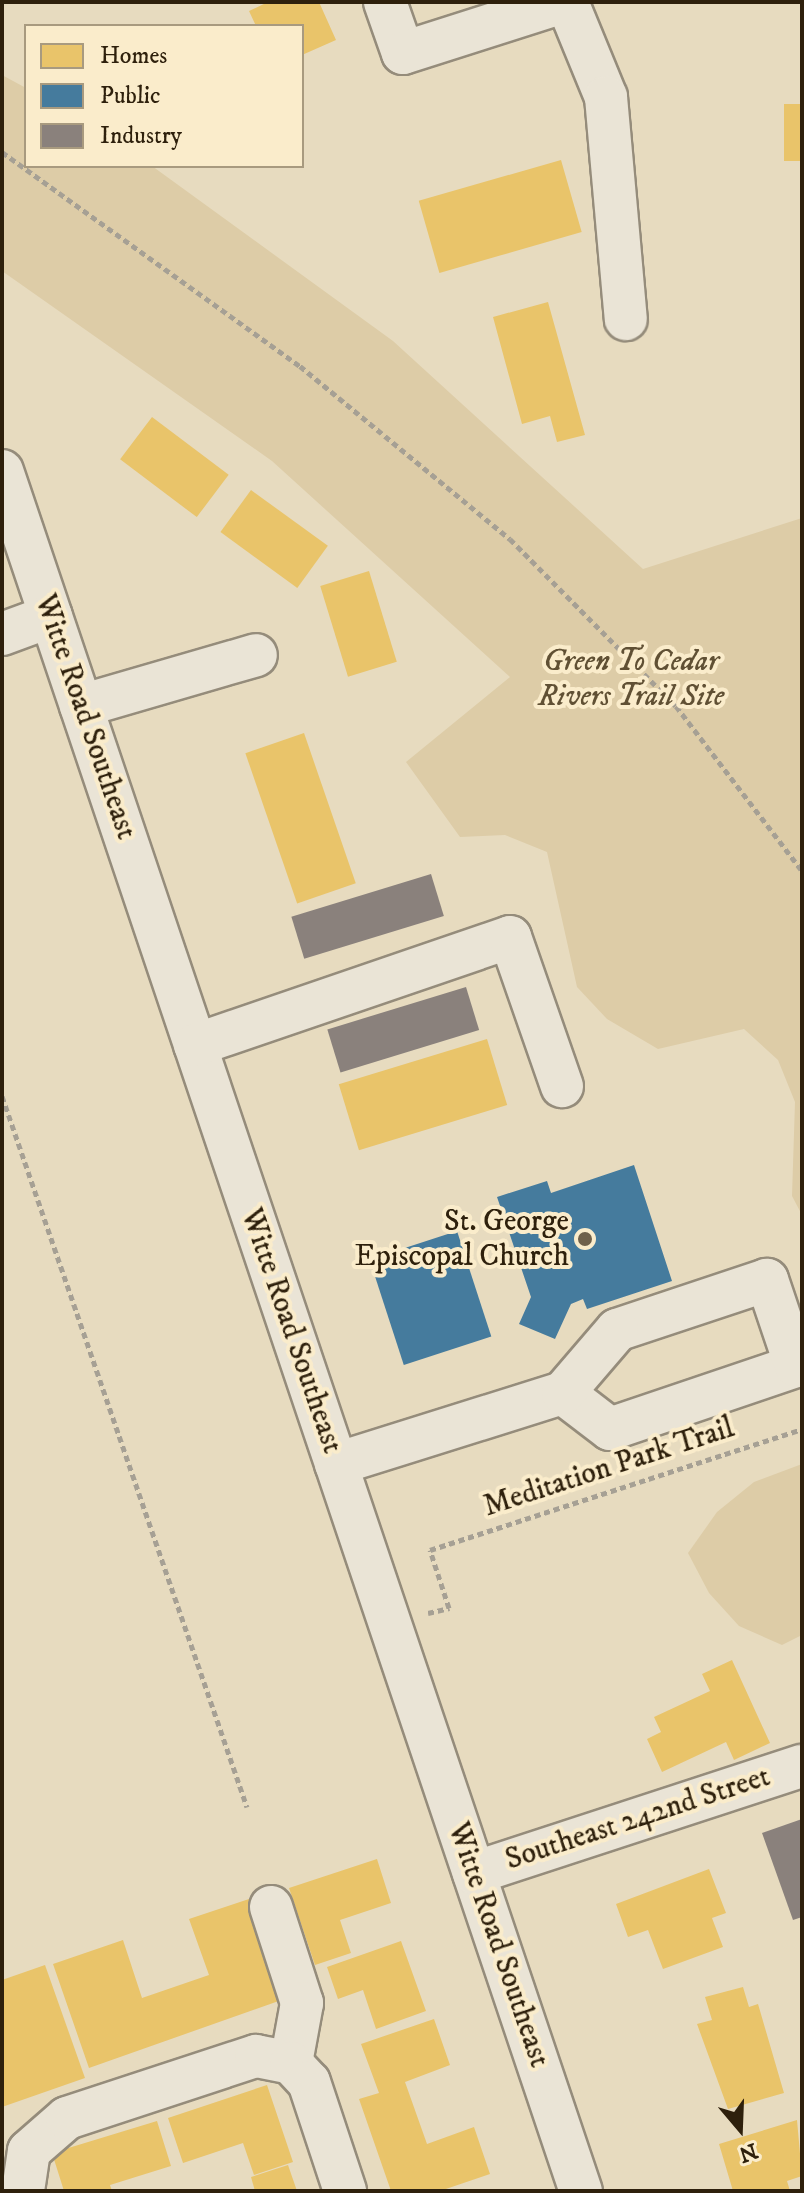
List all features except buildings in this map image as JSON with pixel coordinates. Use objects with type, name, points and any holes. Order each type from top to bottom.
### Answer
[{"type":"street","points":[[385,2],[403,53],[565,2],[606,97],[626,319]]},
{"type":"street","name":"Witte Road Southeast","points":[[2,471],[581,2191]]},
{"type":"street","points":[[2,634],[51,616]]},
{"type":"street","points":[[81,706],[256,655]]},
{"type":"street","points":[[195,1045],[510,937],[562,1086]]},
{"type":"street","points":[[336,1464],[563,1393],[617,1330],[767,1280],[796,1366],[610,1429],[563,1393]]},
{"type":"street","name":"Southeast 242nd Street","points":[[474,1873],[802,1766]]},
{"type":"street","points":[[271,1907],[302,2003],[291,2063]]},
{"type":"street","points":[[18,2157],[67,2118],[256,2056],[291,2063],[309,2082],[345,2191]]},
{"type":"path","points":[[2,152],[24,168]]},
{"type":"path","points":[[24,168],[300,366],[510,539],[676,706],[802,871]]},
{"type":"path","points":[[2,1096],[247,1807]]},
{"type":"path","name":"Meditation Park Trail","points":[[389,1622],[449,1608],[430,1550],[802,1429]]},
{"type":"green space","name":"Green To Cedar Rivers Trail Site","points":[[2,75],[24,87],[24,168],[155,168],[393,341],[643,569],[802,518],[802,1215],[792,1196],[795,1102],[778,1060],[744,1029],[658,1049],[607,1019],[577,987],[547,852],[505,835],[460,837],[406,762],[510,677],[272,461],[2,271]]},
{"type":"green space","points":[[802,1464],[802,1635],[782,1645],[739,1626],[709,1593],[688,1553],[717,1512],[754,1482]]},
{"type":"place","name":"St. George Episcopal Church","points":[[585,1239]]}]
